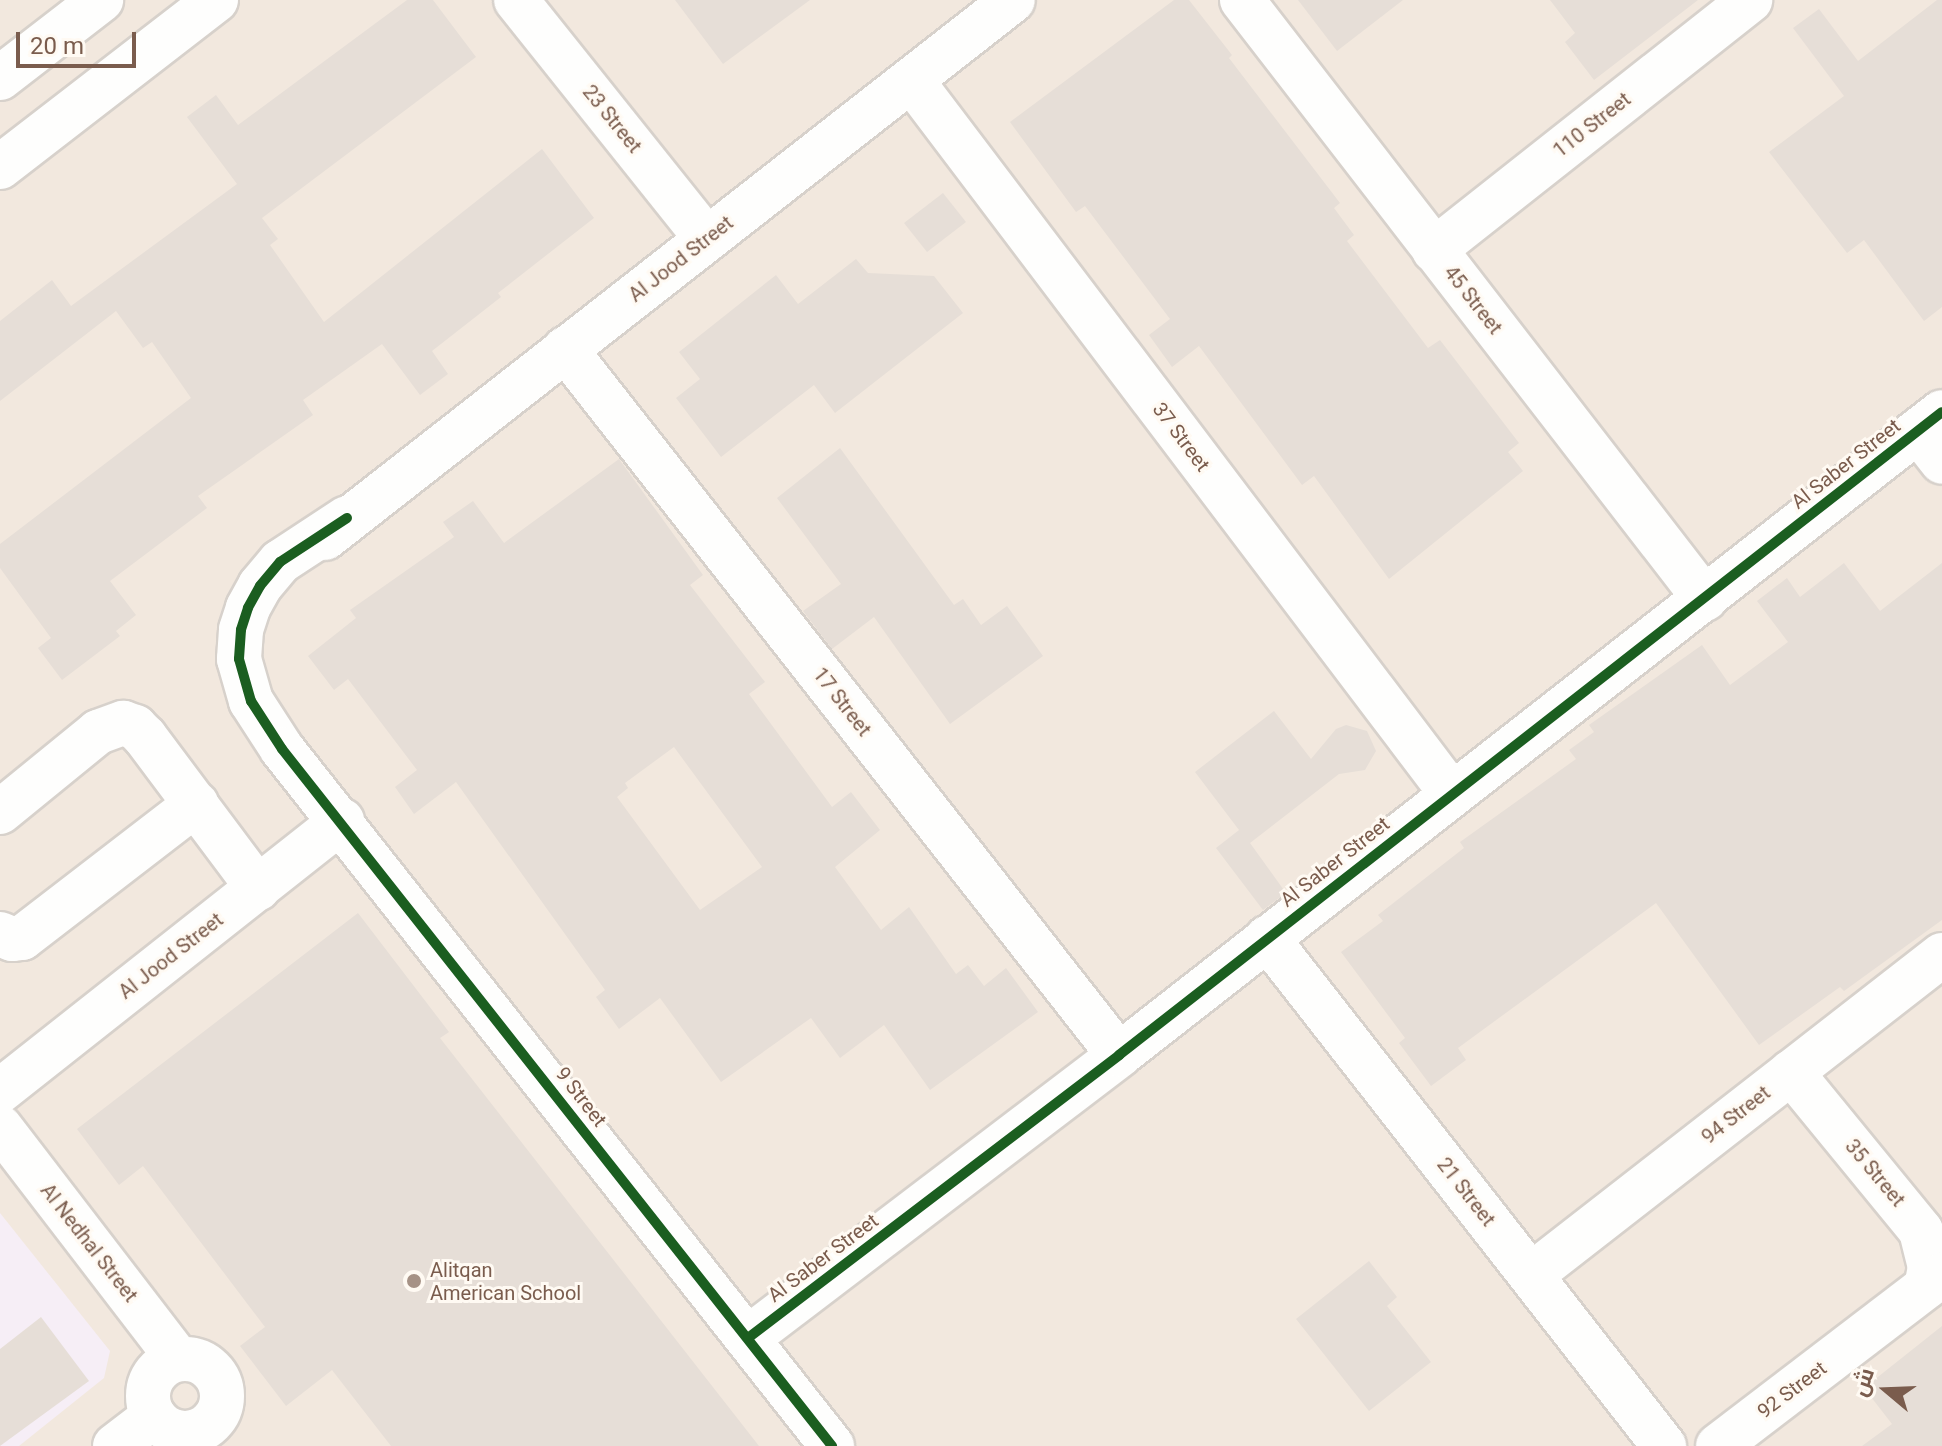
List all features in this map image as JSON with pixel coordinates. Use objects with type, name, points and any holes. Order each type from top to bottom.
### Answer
[{"type":"street","points":[[0,78],[101,0]]},
{"type":"street","points":[[0,167],[216,0]]},
{"type":"street","name":"23 Street","points":[[516,0],[707,239]]},
{"type":"street","name":"Al Jood Street","points":[[302,770],[264,725],[251,701],[239,659],[241,630],[260,586],[280,562],[347,518],[1013,0]]},
{"type":"street","name":"45 Street","points":[[1242,0],[1705,599]]},
{"type":"street","name":"110 Street","points":[[1434,250],[1750,0]]},
{"type":"street","name":"37 Street","points":[[912,81],[1451,793]]},
{"type":"street","name":"17 Street","points":[[565,349],[1119,1055]]},
{"type":"street","name":"Al Saber Street","points":[[748,1338],[1119,1055],[1451,793],[1705,599],[1934,435]]},
{"type":"street","points":[[0,812],[98,732],[123,723],[135,727],[145,737],[258,888]]},
{"type":"street","name":"9 Street","points":[[302,770],[832,1446]]},
{"type":"street","points":[[0,934],[12,939],[30,932],[196,804]]},
{"type":"street","name":"Al Jood Street","points":[[0,1091],[342,821]]},
{"type":"street","name":"21 Street","points":[[1267,938],[1664,1446]]},
{"type":"street","name":"94 Street","points":[[1531,1275],[1942,955]]},
{"type":"street","name":"35 Street","points":[[1791,1072],[1921,1231],[1934,1281]]},
{"type":"street","name":"Al Nedhal Street","points":[[0,1127],[178,1359]]},
{"type":"street","name":"92 Street","points":[[1718,1446],[1934,1281]]},
{"type":"street","points":[[178,1359],[203,1363],[213,1371],[223,1394],[226,1432],[207,1426],[184,1433],[172,1431],[154,1416],[148,1393],[151,1381],[167,1364],[178,1359]]},
{"type":"street","points":[[115,1446],[154,1416]]},
{"type":"shaded area","points":[[0,0],[1942,0],[1942,1446],[0,1446]]},
{"type":"shaded area","points":[[0,1213],[110,1351],[104,1378],[19,1446],[0,1446]]},
{"type":"building","points":[[407,0],[433,0],[476,57],[262,218],[278,239],[270,245],[324,322],[542,149],[594,218],[498,293],[501,297],[432,351],[448,374],[420,395],[382,344],[303,400],[313,415],[198,496],[207,508],[110,581],[136,615],[116,631],[120,636],[62,680],[38,648],[51,638],[0,568],[0,544],[191,398],[152,342],[143,348],[116,311],[0,401],[0,321],[52,280],[71,306],[237,184],[187,117],[216,95],[238,125]]},
{"type":"building","points":[[675,0],[810,0],[723,64]]},
{"type":"building","points":[[1174,0],[1189,0],[1232,55],[1229,58],[1340,203],[1334,208],[1354,235],[1347,241],[1428,348],[1440,340],[1519,443],[1508,452],[1523,471],[1389,579],[1314,476],[1302,485],[1199,346],[1172,367],[1149,335],[1170,319],[1085,206],[1076,212],[1010,122]]},
{"type":"building","points":[[1298,0],[1403,0],[1337,51]]},
{"type":"building","points":[[1550,0],[1698,0],[1594,80],[1565,42],[1575,33]]},
{"type":"building","points":[[1937,0],[1942,0],[1942,307],[1924,321],[1864,240],[1847,253],[1769,152],[1844,96],[1793,28],[1819,9],[1858,61]]},
{"type":"building","points":[[943,193],[966,222],[927,252],[904,223]]},
{"type":"building","points":[[856,259],[868,273],[934,276],[963,313],[835,413],[814,385],[721,457],[676,398],[700,379],[679,352],[776,275],[798,304]]},
{"type":"building","points":[[840,448],[954,605],[963,599],[981,625],[1007,606],[1043,656],[950,724],[874,617],[832,649],[803,611],[841,584],[777,498]]},
{"type":"building","points":[[619,459],[703,575],[690,585],[765,682],[749,694],[832,807],[851,792],[880,830],[835,867],[881,930],[909,907],[956,974],[968,965],[984,986],[1006,968],[1038,1012],[930,1090],[884,1025],[840,1058],[811,1018],[721,1082],[660,998],[619,1029],[596,997],[605,990],[456,782],[414,814],[395,787],[417,770],[348,679],[334,690],[308,656],[356,618],[350,610],[454,537],[443,522],[473,501],[504,543]],"holes":[[[674,747],[762,867],[700,910],[617,797],[628,788],[625,783]]]},
{"type":"building","points":[[1844,563],[1880,611],[1942,563],[1942,920],[1844,991],[1840,987],[1759,1045],[1656,903],[1458,1048],[1466,1060],[1431,1086],[1399,1043],[1405,1038],[1341,952],[1383,921],[1378,915],[1464,848],[1460,842],[1576,759],[1569,750],[1594,732],[1589,725],[1702,645],[1730,685],[1788,642],[1757,601],[1787,578],[1800,597]]},
{"type":"building","points":[[1274,711],[1311,759],[1336,729],[1346,725],[1367,731],[1376,751],[1365,770],[1339,774],[1250,843],[1286,893],[1263,910],[1216,848],[1239,830],[1195,772]]},
{"type":"building","name":"Alitqan American School","points":[[358,913],[449,1032],[440,1038],[759,1446],[391,1446],[332,1370],[286,1406],[240,1346],[265,1327],[143,1166],[119,1185],[77,1129]]},
{"type":"building","points":[[1369,1261],[1397,1297],[1387,1306],[1431,1362],[1369,1411],[1296,1319]]},
{"type":"building","points":[[41,1317],[89,1381],[0,1446],[0,1349]]},
{"type":"building","points":[[1942,1326],[1942,1446],[1862,1446],[1892,1424],[1864,1388]]},
{"type":"cycle path","points":[[748,1338],[1119,1055],[1942,412]]},
{"type":"cycle path","points":[[347,518],[280,562],[260,586],[248,608],[241,630],[239,659],[251,701],[282,749],[832,1446]]},
{"type":"place","name":"Alitqan American School","points":[[414,1281]]}]
